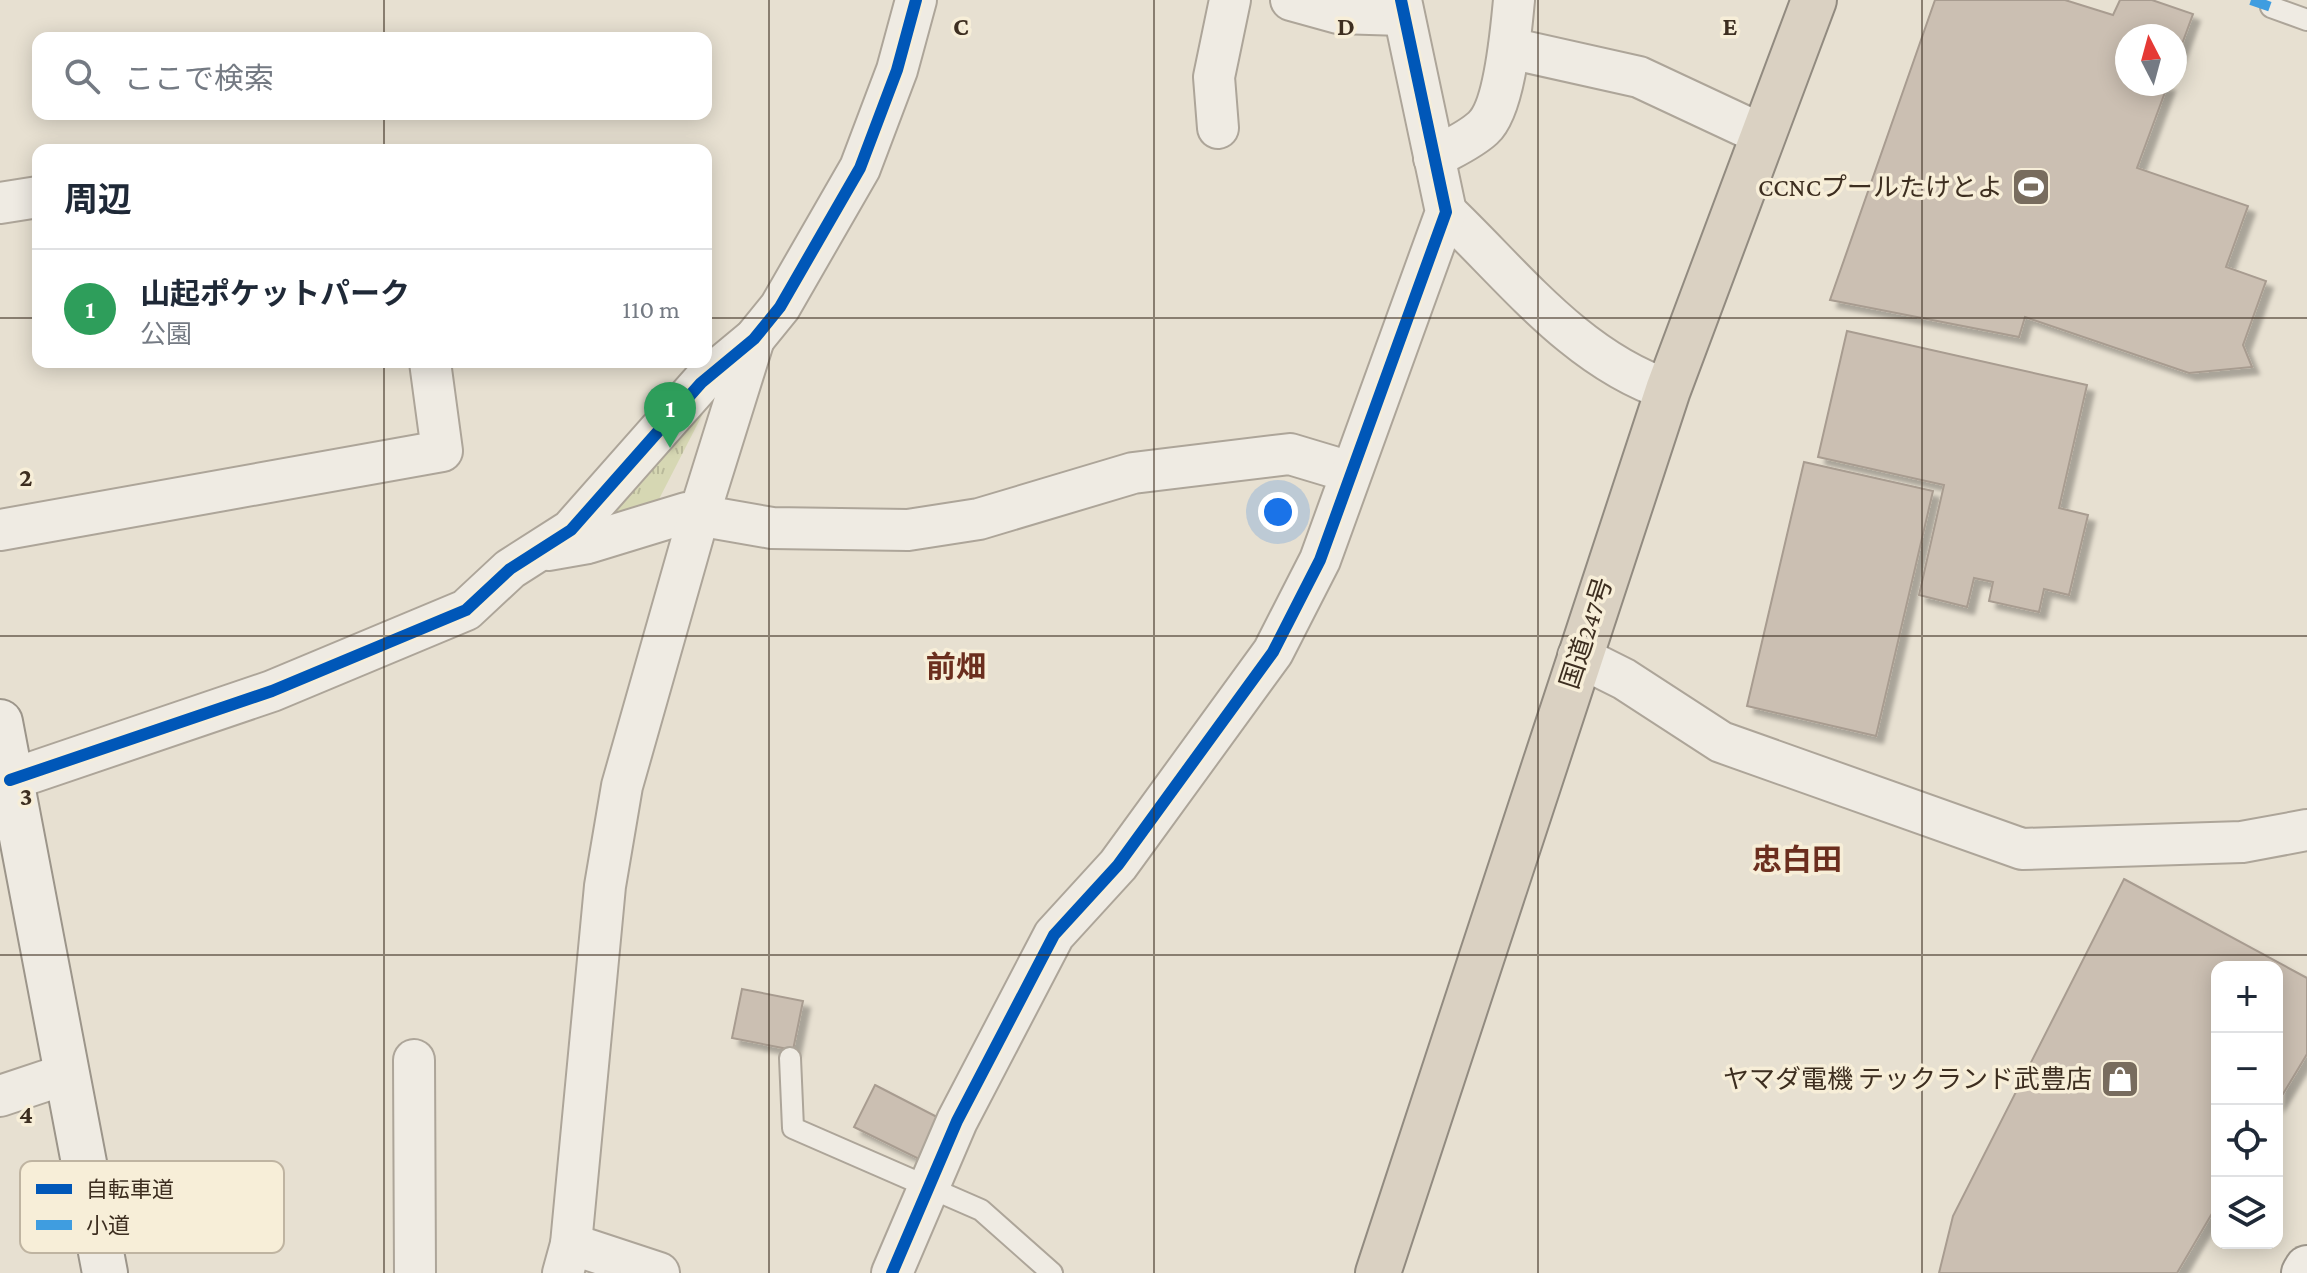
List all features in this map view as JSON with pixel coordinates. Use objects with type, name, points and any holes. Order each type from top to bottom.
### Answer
[{"type":"highway","name":"国道247号","points":[[1378,1273],[1578,656],[1668,390],[1814,0]]},
{"type":"street","points":[[83,1161],[4,756],[272,691],[466,610],[510,569],[571,530],[733,347],[780,307],[860,168],[897,70],[916,0]]},
{"type":"street","points":[[1218,128],[1214,77],[1230,0]]},
{"type":"street","points":[[1291,0],[1338,13],[1401,8],[1446,212],[1538,304],[1605,362],[1641,381],[1668,390]]},
{"type":"street","points":[[1434,158],[1484,128],[1494,110],[1509,48],[1514,0]]},
{"type":"street","points":[[1509,48],[1639,77],[1763,135]]},
{"type":"street","points":[[0,203],[32,198]]},
{"type":"street","points":[[892,1273],[957,1121],[1054,935],[1118,865],[1273,652],[1320,560],[1446,212]]},
{"type":"street","points":[[659,1273],[567,1258],[605,886],[617,815],[629,757],[699,515],[733,347]]},
{"type":"street","points":[[0,530],[442,451],[431,368]]},
{"type":"street","points":[[536,552],[588,543],[686,513],[772,528],[908,530],[979,519],[1133,473],[1290,454],[1350,472]]},
{"type":"street","points":[[1578,656],[1624,679],[1721,742],[2022,849],[2242,842],[2307,830]]},
{"type":"street","points":[[414,1060],[415,1273]]},
{"type":"street","points":[[0,1096],[66,1074]]},
{"type":"street","points":[[101,1253],[105,1273]]},
{"type":"lane","points":[[2271,7],[2307,20]]},
{"type":"lane","points":[[790,1058],[793,1128],[981,1210],[1052,1273]]},
{"type":"green space","points":[[714,392],[656,505],[606,522],[596,513]]},
{"type":"building","name":"CCNCプールたけとよ","points":[[1935,0],[2065,0],[2113,15],[2120,0],[2152,0],[2193,14],[2187,30],[2187,24],[2115,24],[2115,96],[2164,96],[2137,168],[2248,206],[2226,267],[2266,281],[2243,345],[2252,367],[2189,373],[2025,317],[2019,337],[1830,300]]},
{"type":"building","points":[[1847,331],[2087,385],[2059,508],[2088,515],[2069,595],[2044,589],[2039,612],[1989,601],[1993,582],[1974,578],[1967,607],[1919,595],[1944,485],[1818,457]]},
{"type":"building","points":[[1804,462],[1933,491],[1876,736],[1747,706]]},
{"type":"building","name":"ヤマダ電機 テックランド武豊店","points":[[2124,879],[2276,961],[2211,961],[2211,1215],[2177,1273],[1939,1273],[1953,1216]]},
{"type":"building","name":"ヤマダ電機 テックランド武豊店","points":[[2283,965],[2307,978],[2307,1054],[2283,1094]]},
{"type":"building","points":[[742,989],[803,1001],[793,1050],[732,1038]]},
{"type":"building","points":[[875,1085],[939,1118],[919,1159],[854,1127]]},
{"type":"marked path","points":[[2251,0],[2271,7]]},
{"type":"cycle path","points":[[10,780],[272,691],[466,610],[510,569],[571,530],[701,383],[754,339],[780,307],[860,168],[897,70],[916,0]]},
{"type":"cycle path","points":[[892,1273],[957,1121],[1054,935],[1118,865],[1273,652],[1320,560],[1446,212],[1401,0]]},
{"type":"place","name":"CCNCプールたけとよ","points":[[2031,187]]},
{"type":"place","name":"山起ポケットパーク","points":[[670,448]]},
{"type":"place","name":"ヤマダ電機 テックランド武豊店","points":[[2120,1079]]},
{"type":"district","name":"前畑","points":[[956,667]]},
{"type":"district","name":"忠白田","points":[[1797,860]]}]
